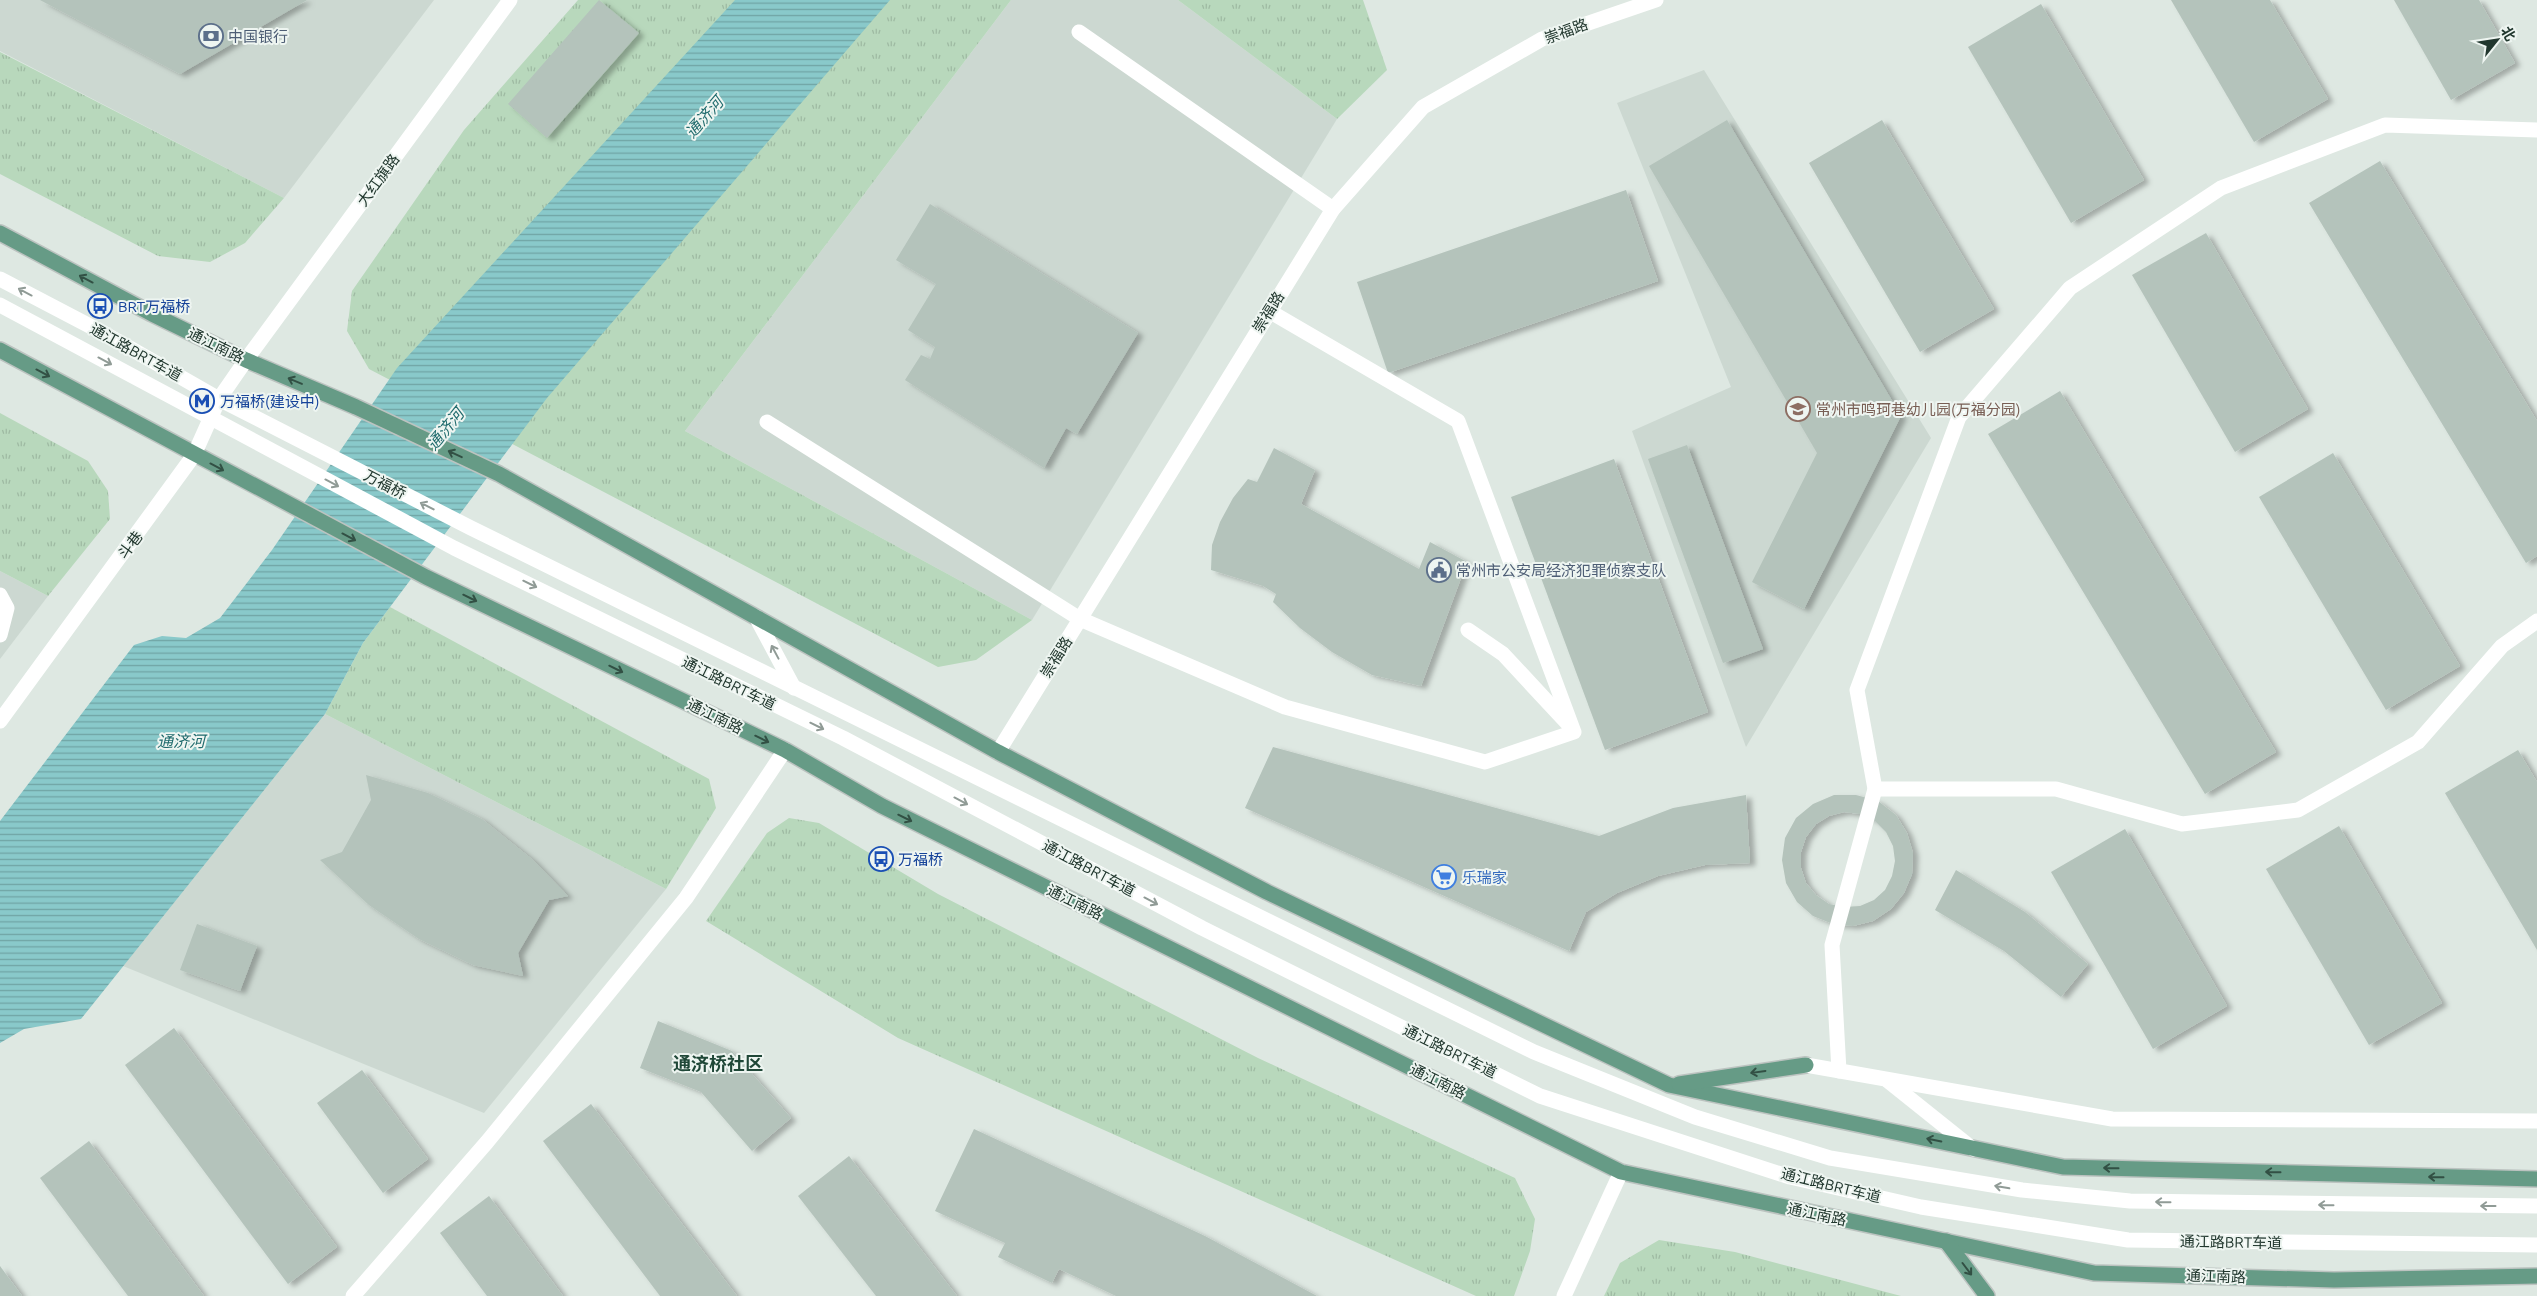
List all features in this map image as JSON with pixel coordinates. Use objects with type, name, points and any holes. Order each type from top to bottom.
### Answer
[{"type":"main road","name":"通江南路","points":[[0,233],[152,314],[246,360],[356,407],[500,474],[756,617]]},
{"type":"main road","points":[[0,350],[194,454]]},
{"type":"main road","name":"通江南路","points":[[194,454],[426,577],[785,750],[882,806],[1621,1172],[2094,1272],[2334,1280],[2537,1276]]},
{"type":"main road","points":[[756,617],[998,752],[1267,892],[1669,1085],[2063,1167],[2537,1179]]},
{"type":"main road","points":[[1669,1085],[1806,1065]]},
{"type":"main road","points":[[1946,1241],[1987,1296]]},
{"type":"street","name":"大红旗路","points":[[246,360],[510,0]]},
{"type":"street","name":"崇福路","points":[[998,752],[1332,208],[1423,107],[1542,39],[1656,0]]},
{"type":"street","points":[[1078,32],[1332,208]]},
{"type":"street","points":[[1839,1071],[1832,945],[1875,789],[1857,690],[1960,417],[2070,288],[2222,188],[2385,125],[2537,130]]},
{"type":"street","name":"通江路BRT车道","points":[[0,279],[107,335],[219,400],[298,440]]},
{"type":"street","name":"通江路BRT车道","points":[[0,305],[288,460]]},
{"type":"street","points":[[1269,311],[1458,421],[1574,732]]},
{"type":"street","name":"斗巷","points":[[0,721],[194,454],[219,400],[246,360]]},
{"type":"street","points":[[767,422],[1080,619],[1285,707],[1485,762],[1574,732]]},
{"type":"street","name":"万福桥","points":[[298,440],[471,528]]},
{"type":"street","name":"万福桥","points":[[288,460],[454,548]]},
{"type":"street","name":"通江路BRT车道","points":[[471,528],[1534,1052],[1695,1118],[1830,1158],[2022,1190],[2130,1201],[2537,1206]]},
{"type":"street","name":"通江路BRT车道","points":[[454,548],[843,738],[1202,928],[1540,1096],[1790,1177],[1921,1207],[2128,1240],[2537,1245]]},
{"type":"street","points":[[0,595],[8,608],[0,635]]},
{"type":"street","points":[[756,617],[794,688]]},
{"type":"street","points":[[1875,789],[2056,789],[2182,824],[2298,810],[2418,742],[2502,646],[2537,621]]},
{"type":"street","points":[[1468,630],[1503,654],[1574,732]]},
{"type":"street","points":[[353,1296],[487,1142],[686,898],[785,750]]},
{"type":"street","points":[[1806,1065],[2112,1119],[2537,1121]]},
{"type":"street","points":[[1886,1080],[1973,1148]]},
{"type":"street","points":[[1564,1296],[1621,1172]]},
{"type":"shaded area","points":[[0,0],[434,0],[284,198],[0,51]]},
{"type":"shaded area","points":[[1011,0],[1178,0],[1337,119],[1032,620],[685,431]]},
{"type":"shaded area","name":"常州市鸣珂巷幼儿园(万福分园)","points":[[1704,70],[1931,438],[1746,747],[1632,431],[1731,387],[1617,103]]},
{"type":"shaded area","points":[[0,571],[48,596],[0,659]]},
{"type":"shaded area","points":[[325,714],[666,889],[484,1113],[123,966]]},
{"type":"green space","points":[[578,0],[1011,0],[685,431],[1032,620],[976,660],[938,667],[369,369],[347,331],[352,291],[464,130]]},
{"type":"green space","points":[[1178,0],[1363,0],[1387,70],[1337,119]]},
{"type":"green space","points":[[0,52],[284,198],[245,243],[210,262],[158,256],[0,174]]},
{"type":"green space","points":[[0,413],[88,461],[108,491],[110,519],[48,596],[0,571]]},
{"type":"green space","points":[[390,607],[709,779],[716,808],[666,889],[325,714],[363,643]]},
{"type":"green space","points":[[789,818],[819,823],[938,894],[1258,1058],[1515,1178],[1535,1219],[1530,1251],[1514,1296],[1476,1296],[898,1038],[706,921],[767,833]]},
{"type":"green space","points":[[1659,1240],[1735,1252],[1901,1296],[1604,1296],[1620,1263]]},
{"type":"water","name":"通济河","points":[[735,0],[890,0],[547,398],[363,643],[325,714],[81,1019],[24,1029],[0,1043],[0,821],[134,645],[162,636],[186,638],[220,618],[272,550],[397,368]]},
{"type":"building","points":[[40,0],[307,0],[180,74]]},
{"type":"building","points":[[599,0],[639,33],[547,138],[508,104]]},
{"type":"building","points":[[2171,0],[2270,0],[2328,99],[2254,142]]},
{"type":"building","points":[[2394,0],[2479,0],[2515,63],[2451,100]]},
{"type":"building","points":[[2041,4],[2144,180],[2071,223],[1968,47]]},
{"type":"building","points":[[1727,120],[1901,416],[1804,609],[1752,582],[1817,453],[1649,166]]},
{"type":"building","points":[[1882,120],[1994,309],[1920,352],[1809,163]]},
{"type":"building","points":[[2380,161],[2537,421],[2537,556],[2526,563],[2309,203]]},
{"type":"building","points":[[1626,190],[1658,281],[1388,373],[1357,282]]},
{"type":"building","points":[[930,204],[1138,333],[1077,434],[1066,428],[1044,468],[905,380],[921,355],[930,359],[935,347],[908,330],[936,284],[896,260]]},
{"type":"building","points":[[2206,233],[2308,409],[2235,452],[2132,275]]},
{"type":"building","points":[[2060,391],[2276,752],[2205,794],[1988,434]]},
{"type":"building","points":[[1687,445],[1763,649],[1723,663],[1648,459]]},
{"type":"building","points":[[1274,448],[1315,470],[1301,504],[1419,569],[1430,542],[1467,562],[1421,686],[1372,675],[1332,652],[1300,628],[1273,602],[1276,594],[1263,586],[1211,570],[1212,545],[1220,522],[1233,498],[1248,479],[1257,482]]},
{"type":"building","points":[[2333,453],[2460,666],[2386,710],[2259,497]]},
{"type":"building","points":[[1614,459],[1708,712],[1605,750],[1511,497]]},
{"type":"building","points":[[1273,747],[1599,836],[1673,808],[1746,795],[1750,863],[1705,865],[1658,876],[1617,893],[1586,912],[1569,951],[1245,808]]},
{"type":"building","points":[[2518,750],[2537,782],[2537,950],[2445,793]]},
{"type":"building","points":[[366,775],[428,793],[482,819],[533,860],[568,896],[549,900],[518,953],[523,976],[473,965],[419,939],[369,905],[320,860],[342,852],[371,800]]},
{"type":"building","points":[[1834,795],[1856,795],[1878,801],[1896,815],[1907,833],[1913,853],[1912,874],[1904,893],[1891,909],[1873,921],[1853,926],[1833,924],[1813,916],[1797,902],[1786,883],[1782,860],[1785,838],[1796,818],[1813,804]],"holes":[[[1844,812],[1860,814],[1875,821],[1886,832],[1893,846],[1895,861],[1892,876],[1885,890],[1874,900],[1860,906],[1844,907],[1829,904],[1816,895],[1806,883],[1801,868],[1801,852],[1806,837],[1816,824],[1829,816]]]},
{"type":"building","points":[[2339,826],[2442,1003],[2369,1045],[2266,869]]},
{"type":"building","points":[[2125,829],[2227,1006],[2153,1049],[2051,872]]},
{"type":"building","points":[[1956,870],[2025,912],[2088,964],[2061,997],[2004,951],[1935,910]]},
{"type":"building","points":[[197,924],[257,946],[240,991],[180,970]]},
{"type":"building","points":[[658,1021],[732,1051],[791,1118],[752,1151],[701,1092],[640,1068]]},
{"type":"building","points":[[174,1028],[337,1247],[288,1284],[125,1065]]},
{"type":"building","points":[[362,1070],[428,1159],[383,1193],[317,1103]]},
{"type":"building","points":[[591,1104],[737,1296],[660,1296],[543,1141]]},
{"type":"building","points":[[974,1129],[1205,1236],[1317,1296],[1116,1296],[1059,1269],[1052,1283],[998,1257],[1005,1243],[935,1211]]},
{"type":"building","points":[[89,1141],[204,1296],[128,1296],[40,1178]]},
{"type":"building","points":[[849,1156],[957,1296],[876,1296],[798,1196]]},
{"type":"building","points":[[489,1196],[563,1296],[487,1296],[440,1233]]},
{"type":"building","points":[[0,1266],[22,1296],[0,1296]]},
{"type":"place","name":"中国银行","points":[[211,36]]},
{"type":"place","name":"BRT万福桥","points":[[100,306]]},
{"type":"place","name":"万福桥(建设中)","points":[[202,401]]},
{"type":"place","name":"常州市鸣珂巷幼儿园(万福分园)","points":[[1798,409]]},
{"type":"place","name":"常州市公安局经济犯罪侦察支队","points":[[1439,570]]},
{"type":"place","name":"万福桥","points":[[881,859]]},
{"type":"place","name":"乐瑞家","points":[[1444,877]]},
{"type":"district","name":"通济桥社区","points":[[718,1063]]}]
